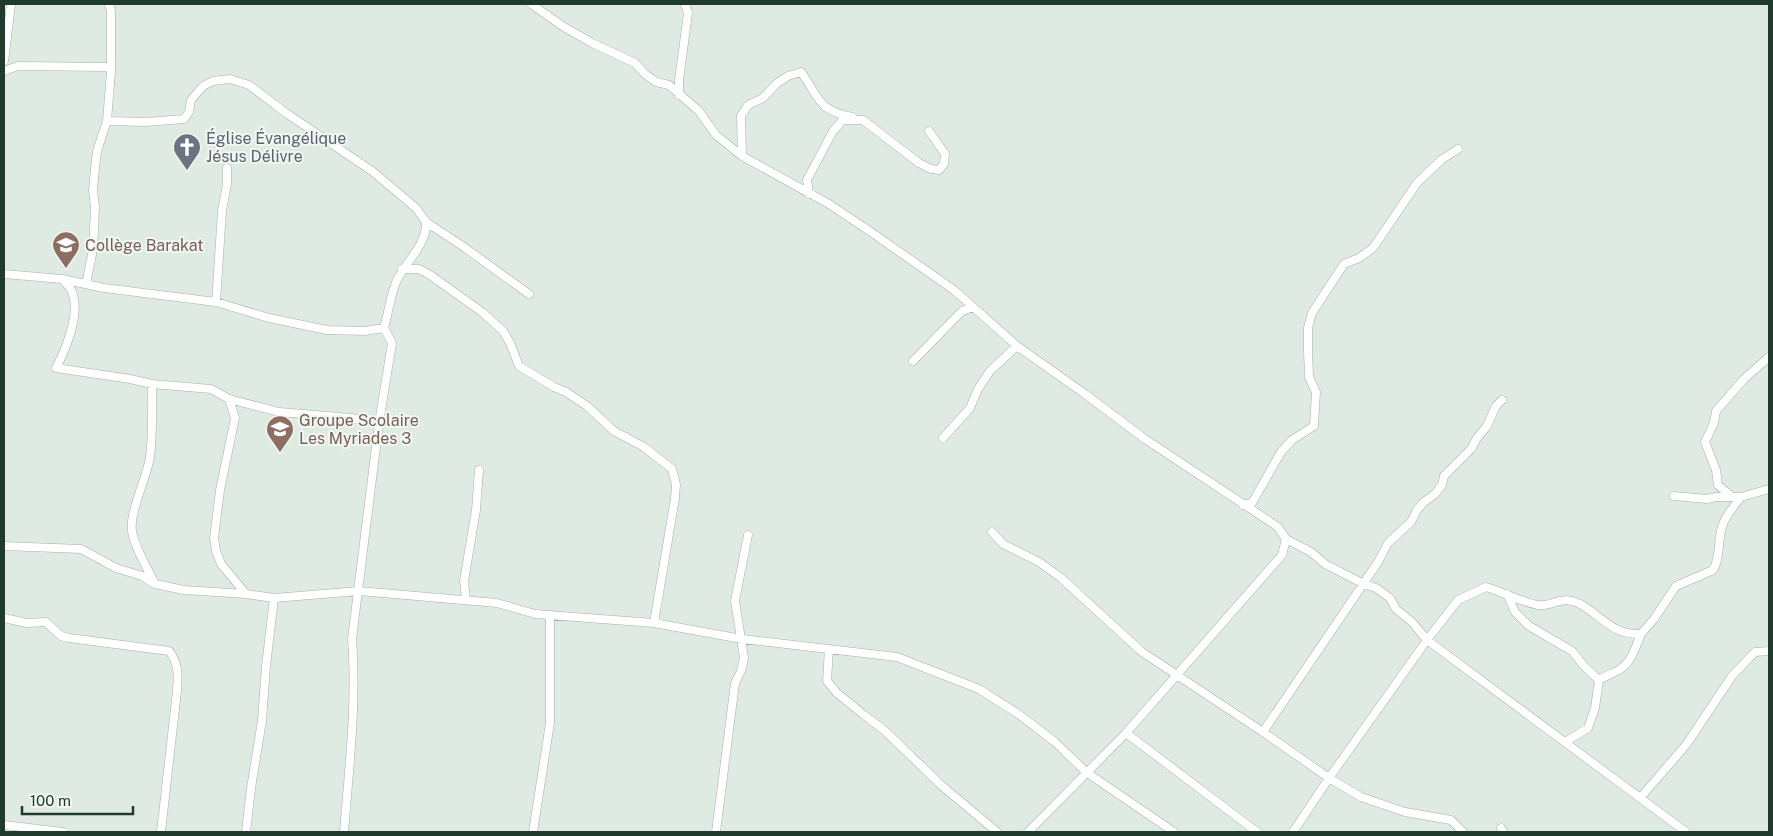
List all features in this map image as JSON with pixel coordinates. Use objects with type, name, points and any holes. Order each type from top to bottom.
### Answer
[{"type":"street","points":[[4,61],[7,12],[12,4]]},
{"type":"street","points":[[86,284],[93,250],[94,168],[97,151],[107,122],[111,71],[111,11],[109,4]]},
{"type":"street","points":[[531,4],[564,27],[592,43],[635,63],[656,82],[669,86],[700,111],[716,135],[742,156],[829,204],[871,232],[954,290],[1017,346],[1144,439],[1278,527],[1286,539],[1311,552],[1325,564],[1376,588],[1390,598],[1396,610],[1412,622],[1427,640],[1686,832]]},
{"type":"street","points":[[679,95],[679,80],[688,13],[685,4]]},
{"type":"street","points":[[4,71],[18,66],[40,65],[108,66],[111,71]]},
{"type":"street","points":[[742,156],[741,116],[748,105],[763,98],[776,84],[788,76],[801,72],[824,107],[837,114],[863,120],[919,163],[931,169],[939,170],[944,164],[945,154],[929,131]]},
{"type":"street","points":[[107,122],[146,122],[184,119],[189,112],[191,100],[203,86],[213,81],[230,79],[249,85],[372,171],[416,208],[426,222],[529,294]]},
{"type":"street","points":[[810,194],[807,180],[833,131],[843,120],[863,120]]},
{"type":"street","points":[[1243,505],[1252,503],[1281,452],[1292,440],[1314,426],[1316,392],[1309,377],[1308,351],[1308,328],[1312,312],[1344,264],[1359,258],[1373,248],[1417,183],[1440,160],[1458,148]]},
{"type":"street","points":[[216,302],[227,168]]},
{"type":"street","points":[[344,832],[352,727],[354,664],[352,639],[379,423],[392,342],[384,328],[395,285],[402,269],[417,250],[426,232],[426,222]]},
{"type":"street","points":[[402,269],[419,270],[430,275],[482,312],[503,331],[510,342],[519,366],[587,406],[614,431],[644,447],[672,469],[676,485],[675,498],[654,624]]},
{"type":"street","points":[[4,274],[62,280],[104,288],[216,302],[269,318],[326,330],[365,331],[384,328]]},
{"type":"street","points":[[62,280],[70,288],[74,300],[74,311],[72,330],[56,368],[152,384],[211,389],[229,399],[279,412],[351,418],[379,423]]},
{"type":"street","points":[[913,361],[962,311],[973,307]]},
{"type":"street","points":[[943,438],[970,408],[978,389],[990,371],[1017,346]]},
{"type":"street","points":[[1731,496],[1718,485],[1716,470],[1705,442],[1707,434],[1714,423],[1716,411],[1744,379],[1769,357]]},
{"type":"street","points":[[152,384],[150,457],[134,510],[131,530],[137,548],[155,584]]},
{"type":"street","points":[[229,399],[235,418],[220,490],[214,538],[221,564],[246,594]]},
{"type":"street","points":[[1263,732],[1388,543],[1411,522],[1417,510],[1442,485],[1444,476],[1471,449],[1487,426],[1496,406],[1502,400]]},
{"type":"street","points":[[466,600],[464,581],[476,510],[479,470]]},
{"type":"street","points":[[1674,496],[1707,499],[1731,496],[1740,497],[1754,491],[1769,489]]},
{"type":"street","points":[[1599,680],[1617,671],[1631,660],[1641,634],[1654,619],[1676,586],[1713,570],[1716,565],[1722,524],[1740,497]]},
{"type":"street","points":[[992,532],[1003,544],[1039,562],[1060,577],[1142,652],[1329,778],[1361,797],[1405,812],[1451,820],[1463,832]]},
{"type":"street","points":[[716,832],[735,683],[741,671],[744,658],[735,601],[748,535]]},
{"type":"street","points":[[1028,832],[1126,732],[1177,675],[1282,555],[1286,539]]},
{"type":"street","points":[[4,546],[81,549],[116,568],[142,576],[155,584],[184,590],[246,594],[274,598],[358,591],[466,600],[496,603],[534,614],[654,624],[742,639],[896,657],[979,689],[1056,742],[1086,772],[1174,832]]},
{"type":"street","points":[[1293,832],[1427,640],[1458,600],[1486,587],[1540,605],[1564,600],[1579,604],[1613,628],[1630,634],[1641,634]]},
{"type":"street","points":[[1507,594],[1516,612],[1529,626],[1572,651],[1599,680]]},
{"type":"street","points":[[246,832],[262,721],[274,598]]},
{"type":"street","points":[[533,832],[550,723],[550,616]]},
{"type":"street","points":[[4,618],[27,624],[46,622],[61,636],[169,651],[174,657],[178,671],[177,691],[161,832]]},
{"type":"street","points":[[830,649],[827,681],[837,693],[884,730],[941,785],[998,832]]},
{"type":"street","points":[[1640,798],[1686,745],[1732,676],[1755,652],[1769,651]]},
{"type":"street","points":[[1565,742],[1588,728],[1596,708],[1599,680]]},
{"type":"street","points":[[1126,732],[1257,832]]},
{"type":"street","points":[[7,828],[63,832]]},
{"type":"place","name":"Église Évangélique Jésus Délivre","points":[[187,171]]},
{"type":"place","name":"Collège Barakat","points":[[66,269]]},
{"type":"place","name":"Groupe Scolaire Les Myriades 3","points":[[280,453]]}]
